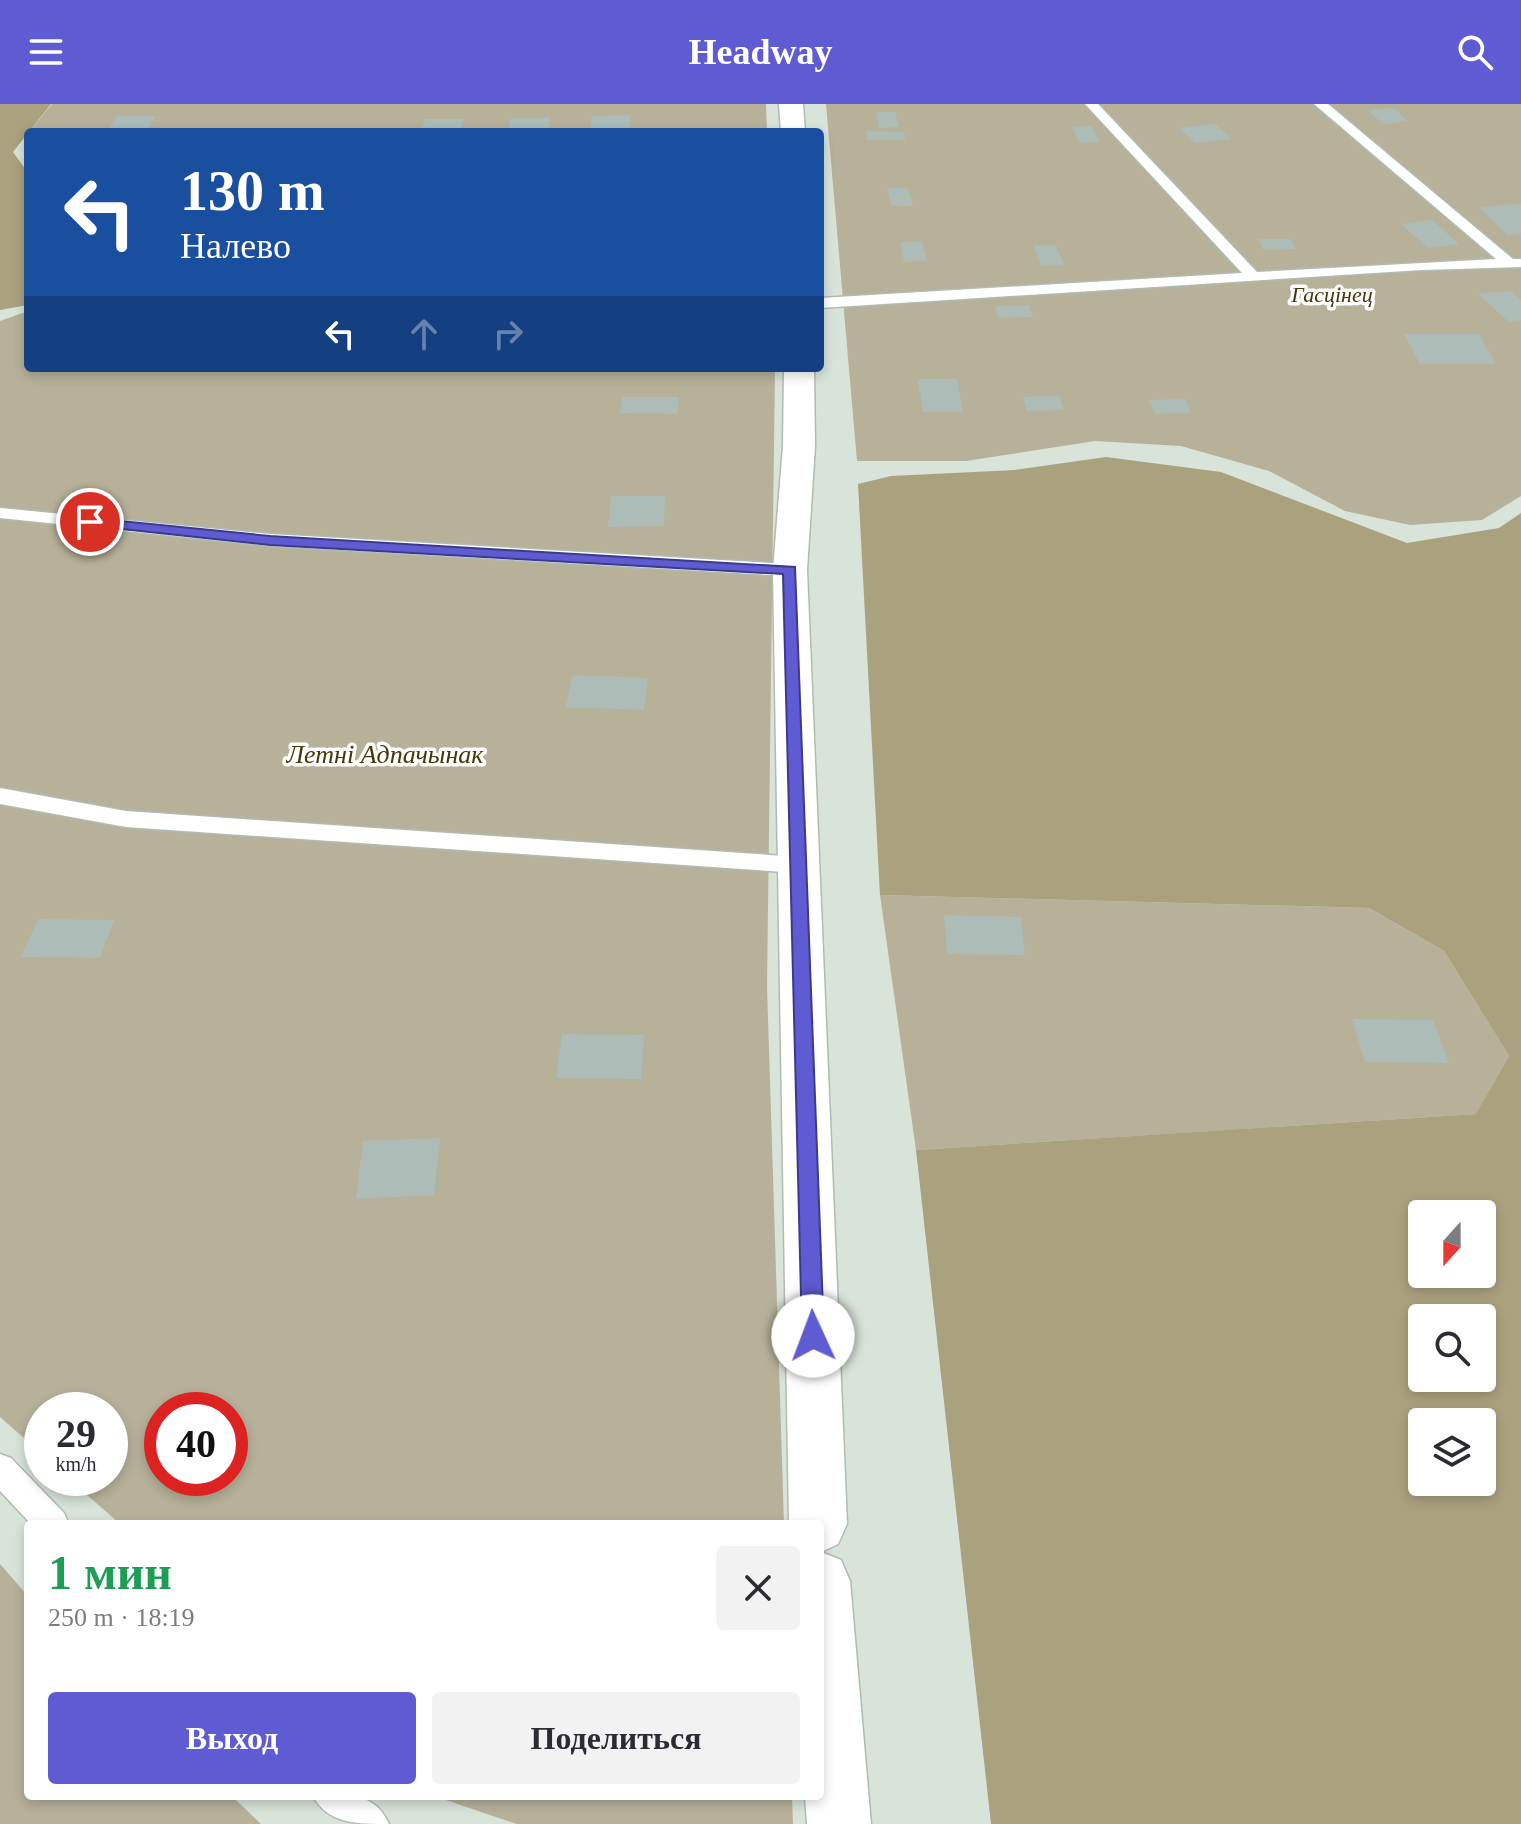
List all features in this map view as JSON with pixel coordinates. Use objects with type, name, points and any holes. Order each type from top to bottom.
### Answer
[{"type":"street","points":[[791,104],[793,128]]},
{"type":"street","points":[[799,372],[799,446],[790,570],[818,1520]]},
{"type":"street","points":[[824,1632],[839,1824]]},
{"type":"lane","points":[[1091,104],[1253,276]]},
{"type":"lane","points":[[1320,104],[1515,263]]},
{"type":"lane","points":[[824,303],[1515,263]]},
{"type":"lane","points":[[0,513],[270,540],[790,570]]},
{"type":"lane","points":[[0,796],[126,819],[799,865]]},
{"type":"lane","points":[[0,1469],[49,1520]]},
{"type":"lane","points":[[337,1800],[371,1824]]},
{"type":"green space","points":[[52,104],[766,104],[767,128],[32,128]]},
{"type":"green space","name":"Гасцінец","points":[[826,104],[1521,104],[1521,496],[1482,520],[1410,525],[1345,511],[1269,471],[1181,446],[1095,441],[966,461],[857,461]]},
{"type":"green space","name":"Летні Адпачынак","points":[[24,312],[24,372],[775,372],[767,986],[784,1520],[115,1520],[88,1496],[128,1496],[128,1392],[24,1392],[24,1438],[0,1417],[0,321]]},
{"type":"green space","points":[[880,895],[1369,908],[1444,951],[1509,1056],[1477,1114],[916,1150]]},
{"type":"green space","points":[[0,1564],[24,1591],[24,1800],[236,1800],[261,1824],[0,1824]]},
{"type":"green space","points":[[446,1800],[792,1800],[793,1824],[517,1824]]},
{"type":"shaded area","points":[[0,104],[51,104],[32,128],[24,128],[24,138],[13,152],[24,167],[24,306],[0,310]]},
{"type":"shaded area","points":[[1106,457],[1221,472],[1407,543],[1499,528],[1521,513],[1521,1824],[991,1824],[916,1150],[1476,1114],[1509,1056],[1444,951],[1369,908],[880,895],[858,484],[891,476],[1015,470]]},
{"type":"building","points":[[1393,108],[1408,121],[1383,124],[1368,110]]},
{"type":"building","points":[[876,112],[895,112],[899,127],[879,128]]},
{"type":"building","points":[[631,115],[629,128],[590,128],[592,116]]},
{"type":"building","points":[[117,116],[156,116],[148,128],[109,128]]},
{"type":"building","points":[[511,118],[550,118],[548,128],[509,128]]},
{"type":"building","points":[[425,119],[464,119],[461,128],[422,128]]},
{"type":"building","points":[[1215,124],[1232,139],[1195,143],[1179,128]]},
{"type":"building","points":[[1092,126],[1099,142],[1079,143],[1072,127]]},
{"type":"building","points":[[867,131],[904,132],[905,140],[867,140]]},
{"type":"building","points":[[887,188],[908,188],[913,206],[891,206]]},
{"type":"building","points":[[1521,204],[1521,234],[1507,235],[1479,207]]},
{"type":"building","points":[[1432,220],[1459,244],[1428,248],[1401,224]]},
{"type":"building","points":[[1258,239],[1290,239],[1296,249],[1264,250]]},
{"type":"building","points":[[922,241],[927,261],[904,262],[900,242]]},
{"type":"building","points":[[1056,245],[1064,265],[1041,266],[1034,246]]},
{"type":"building","points":[[1511,291],[1521,300],[1521,321],[1509,322],[1478,294]]},
{"type":"building","points":[[1029,305],[1033,317],[999,318],[995,306]]},
{"type":"building","points":[[1404,334],[1479,334],[1496,364],[1420,364]]},
{"type":"building","points":[[918,379],[957,379],[963,412],[923,412]]},
{"type":"building","points":[[1059,396],[1064,410],[1027,411],[1023,397]]},
{"type":"building","points":[[622,397],[679,397],[678,414],[620,413]]},
{"type":"building","points":[[1185,399],[1191,413],[1155,414],[1149,400]]},
{"type":"building","points":[[611,496],[665,496],[664,526],[608,527]]},
{"type":"building","points":[[572,675],[648,678],[644,710],[566,707]]},
{"type":"building","points":[[944,915],[1021,917],[1025,955],[947,954]]},
{"type":"building","points":[[38,919],[114,920],[100,958],[21,957]]},
{"type":"building","points":[[1352,1019],[1433,1020],[1449,1063],[1365,1062]]},
{"type":"building","points":[[562,1034],[644,1035],[641,1079],[556,1078]]},
{"type":"building","points":[[440,1138],[434,1195],[356,1199],[363,1141]]},
{"type":"route","points":[[90,522],[270,540],[790,570],[813,1336]]}]
